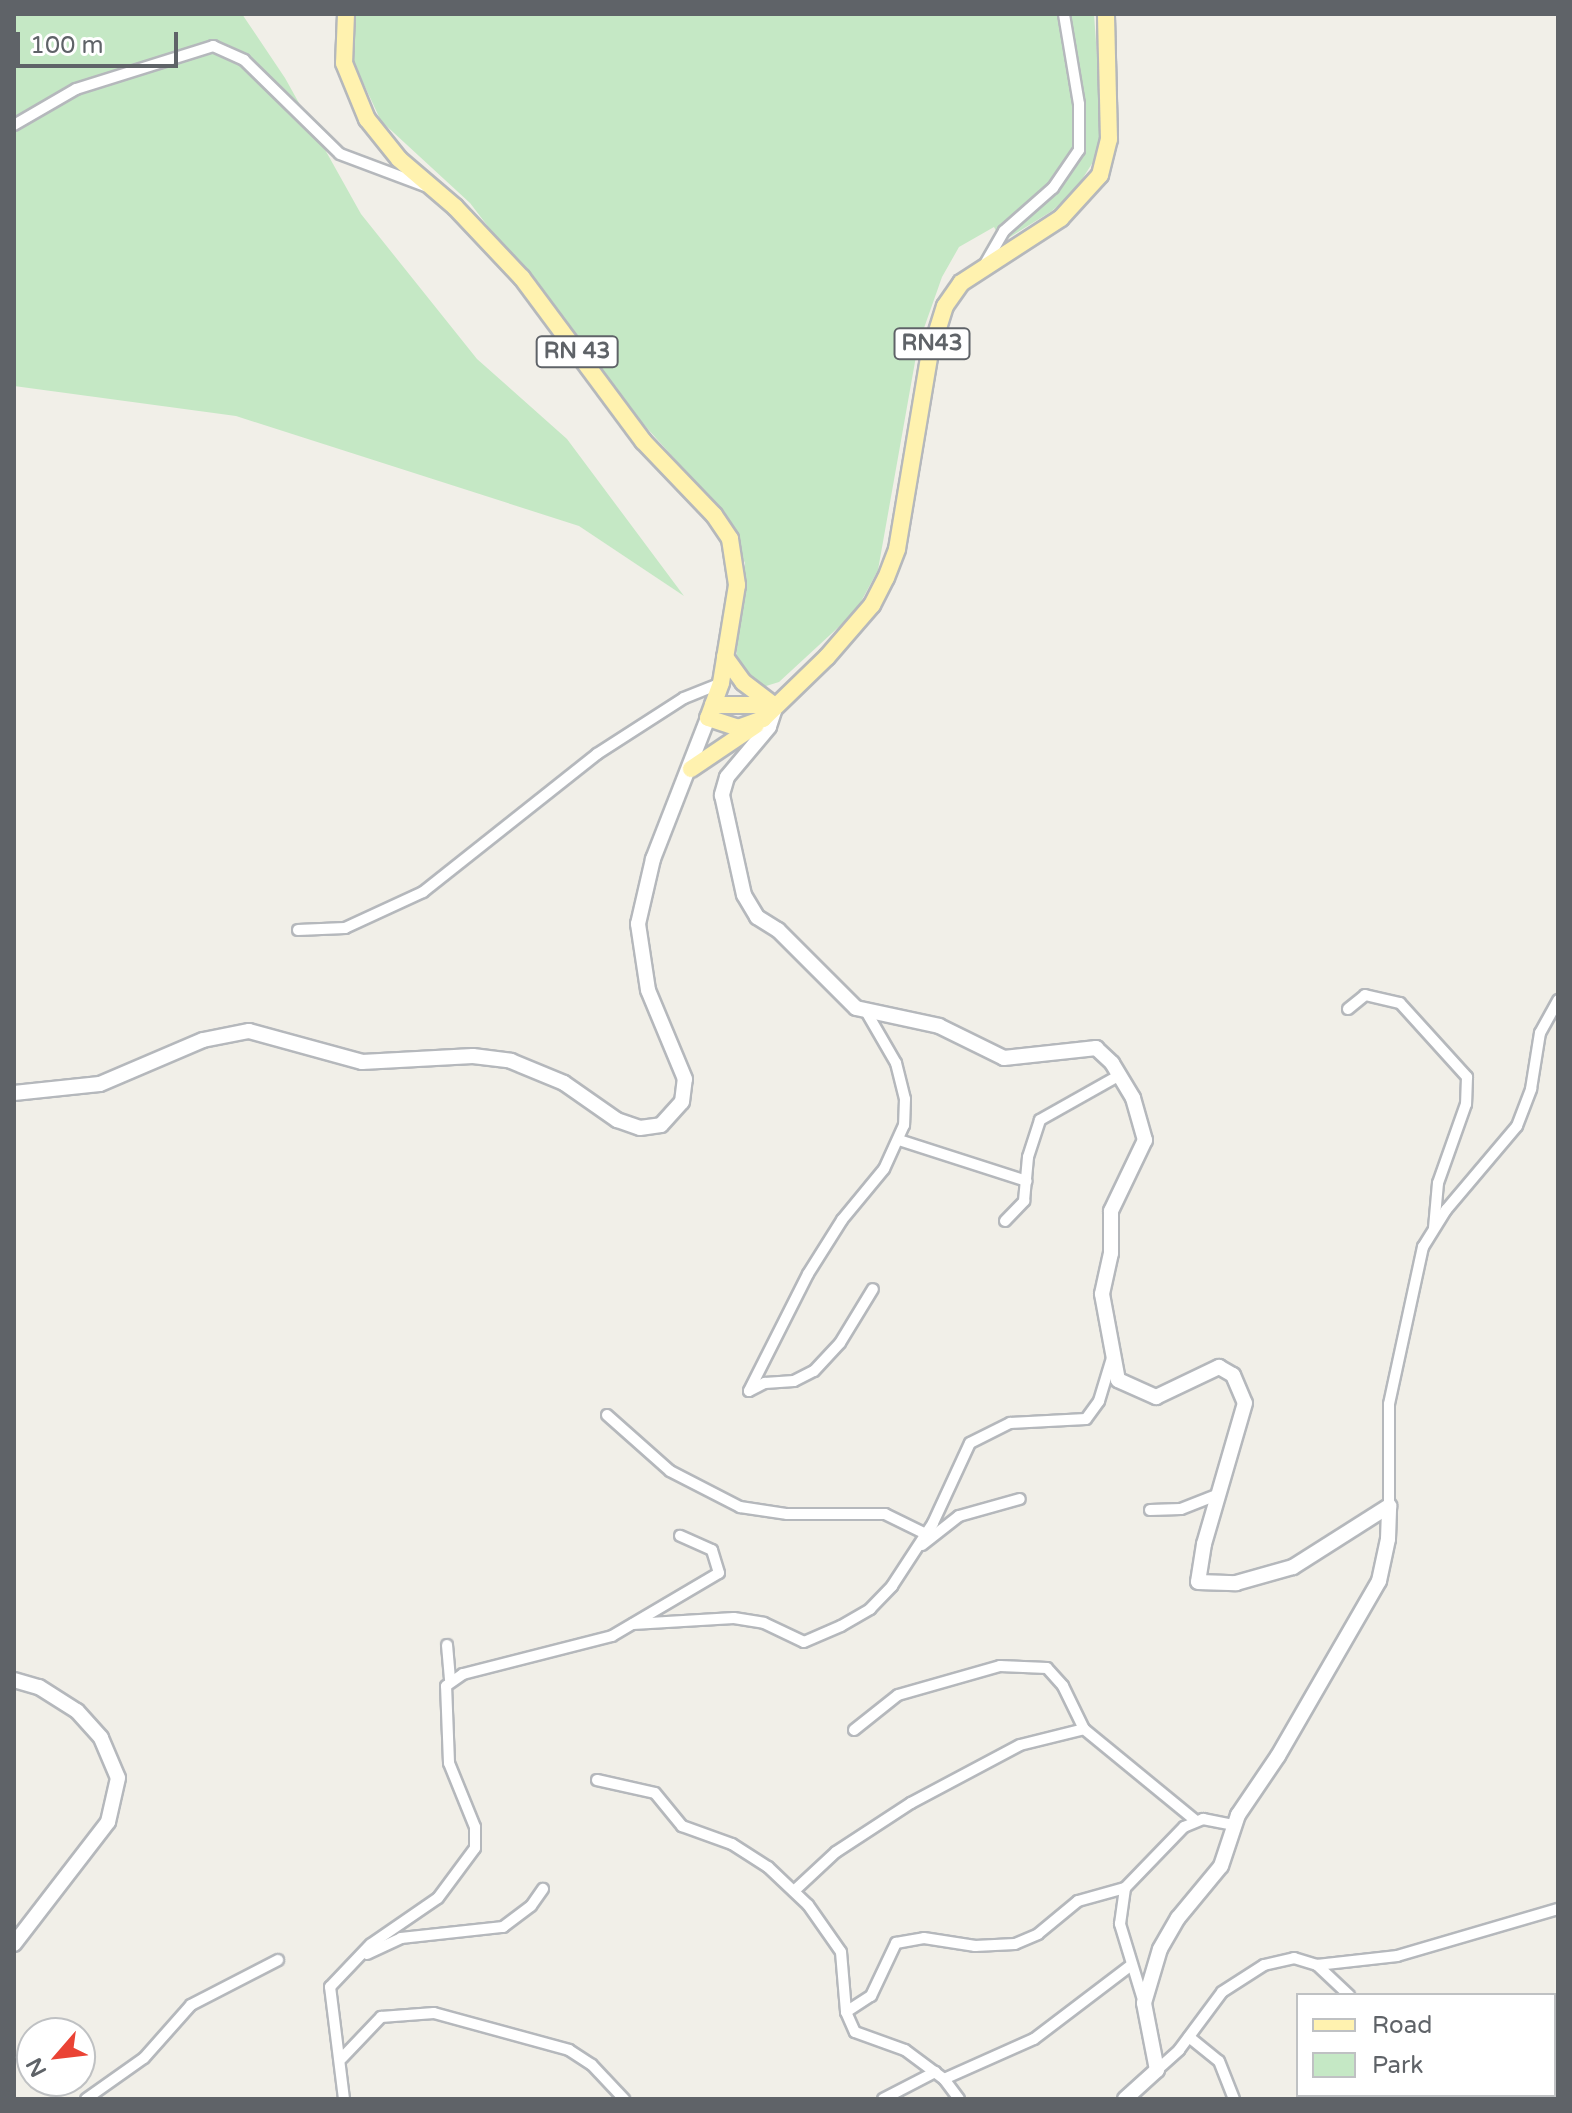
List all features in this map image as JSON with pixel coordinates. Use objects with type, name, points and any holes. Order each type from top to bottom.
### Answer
[{"type":"main road","name":"RN 43","points":[[346,14],[344,63],[351,88],[399,159],[514,269],[643,441],[714,515],[730,539],[737,585],[721,683],[711,711]]},
{"type":"main road","name":"RN43","points":[[773,704],[852,631],[886,578],[897,549],[935,332],[961,283],[985,264],[1061,218],[1100,175],[1109,139],[1106,14]]},
{"type":"main road","points":[[725,657],[743,682],[773,704]]},
{"type":"main road","points":[[711,711],[773,704]]},
{"type":"main road","points":[[691,769],[759,722],[773,704]]},
{"type":"main road","points":[[711,711],[738,728],[759,722]]},
{"type":"street","points":[[985,264],[1004,231],[1053,188],[1079,150],[1079,104],[1064,14]]},
{"type":"street","points":[[14,125],[76,89],[213,46],[244,60],[340,154],[431,188]]},
{"type":"street","points":[[298,930],[345,928],[413,899],[597,754],[684,698],[721,683]]},
{"type":"street","points":[[773,704],[769,727],[723,786],[725,820],[744,895],[757,917],[778,930],[846,1002],[867,1013],[939,1026],[1004,1058],[1096,1048],[1120,1075],[1140,1114],[1145,1140],[1111,1211],[1111,1253],[1102,1303],[1123,1385],[1156,1397],[1212,1368],[1233,1375],[1243,1393],[1243,1420],[1197,1570],[1198,1582],[1206,1586],[1293,1567],[1389,1506]]},
{"type":"street","points":[[14,1093],[91,1087],[203,1040],[249,1031],[362,1062],[473,1056],[511,1061],[564,1083],[617,1120],[640,1128],[661,1125],[682,1102],[685,1079],[648,990],[638,924],[653,859],[691,769],[711,711]]},
{"type":"street","points":[[1348,1009],[1365,995],[1400,1003],[1467,1077],[1466,1104],[1438,1183],[1434,1228]]},
{"type":"street","points":[[1144,2003],[1168,1931],[1211,1884],[1235,1825],[1379,1581],[1388,1539],[1389,1404],[1423,1247],[1434,1228],[1517,1126],[1531,1089],[1540,1033],[1558,1000]]},
{"type":"street","points":[[867,1013],[891,1052],[900,1079],[906,1112],[899,1140],[884,1169],[815,1262],[749,1391],[765,1383],[794,1381],[814,1371],[840,1343],[873,1289]]},
{"type":"street","points":[[1005,1221],[1021,1207],[1028,1157],[1040,1120],[1120,1075]]},
{"type":"street","points":[[899,1140],[1027,1181]]},
{"type":"street","points":[[632,1624],[742,1619],[804,1642],[870,1609],[926,1534],[970,1443],[1010,1423],[1086,1419],[1099,1401],[1114,1352]]},
{"type":"street","points":[[607,1415],[670,1471],[740,1507],[787,1514],[885,1514],[926,1534]]},
{"type":"street","points":[[1150,1510],[1181,1509],[1219,1494]]},
{"type":"street","points":[[916,1550],[959,1516],[1020,1499]]},
{"type":"street","points":[[450,1680],[612,1636],[721,1571],[712,1550],[680,1536]]},
{"type":"street","points":[[344,2099],[342,2058],[328,1999],[335,1978],[351,1962],[438,1898],[475,1848],[475,1827],[449,1763],[443,1705],[450,1680],[447,1645]]},
{"type":"street","points":[[854,1730],[898,1695],[966,1674],[1018,1664],[1056,1674],[1084,1729],[1196,1821],[1235,1825]]},
{"type":"street","points":[[14,1680],[39,1687],[77,1711],[101,1738],[118,1778],[108,1822],[14,1944]]},
{"type":"street","points":[[794,1891],[836,1852],[911,1803],[1020,1745],[1084,1729]]},
{"type":"street","points":[[597,1780],[655,1793],[682,1826],[748,1854],[794,1891],[841,1952],[846,2012],[860,2035],[905,2050],[939,2076],[959,2099]]},
{"type":"street","points":[[846,2012],[871,1996],[896,1943],[924,1938],[975,1946],[1015,1944],[1038,1934],[1078,1901],[1125,1888],[1174,1834],[1196,1821]]},
{"type":"street","points":[[1125,1888],[1120,1924],[1130,1966],[1144,2003],[1157,2070]]},
{"type":"street","points":[[351,1962],[401,1938],[503,1927],[531,1906],[543,1889]]},
{"type":"street","points":[[1125,2099],[1189,2037],[1222,1992],[1252,1972],[1294,1958],[1317,1965],[1397,1956],[1469,1931],[1558,1909]]},
{"type":"street","points":[[86,2099],[144,2058],[191,2005],[278,1960]]},
{"type":"street","points":[[1317,1965],[1347,1993]]},
{"type":"street","points":[[883,2099],[1034,2039],[1130,1966]]},
{"type":"street","points":[[342,2058],[381,2017],[434,2013],[569,2050],[592,2065],[624,2099]]},
{"type":"street","points":[[1189,2037],[1219,2061],[1234,2099]]},
{"type":"green space","points":[[14,14],[242,14],[285,78],[361,214],[477,359],[567,439],[684,596],[579,526],[236,416],[14,386]]},
{"type":"green space","points":[[356,14],[1094,14],[1102,127],[1093,162],[1076,189],[1052,211],[1002,242],[994,227],[959,247],[942,277],[918,345],[878,570],[856,611],[779,682],[760,688],[752,684],[736,659],[745,563],[719,508],[618,396],[470,203],[381,121],[353,61]]}]
